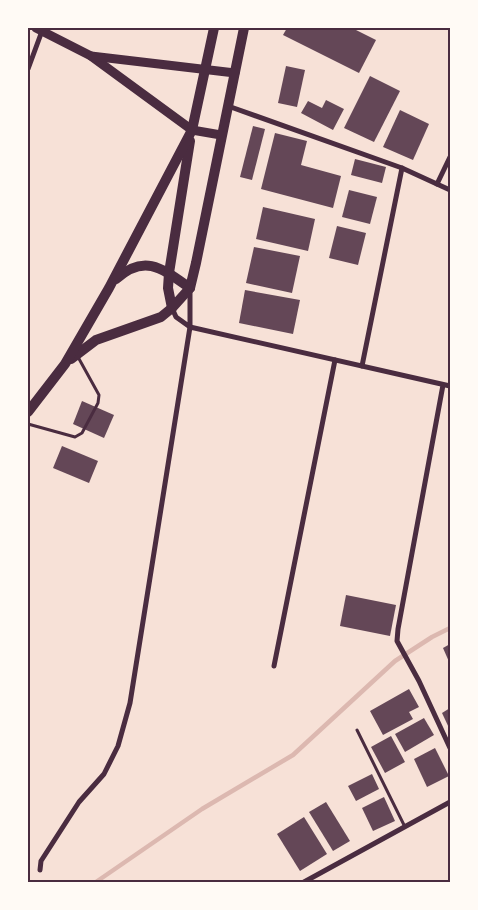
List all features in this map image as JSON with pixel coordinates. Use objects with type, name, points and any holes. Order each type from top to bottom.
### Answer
[{"type":"main road","points":[[172,308],[168,288],[169,273],[192,130],[214,28]]},
{"type":"main road","points":[[65,364],[96,340],[161,316],[172,308],[190,288],[244,28]]},
{"type":"main road","points":[[28,412],[65,364],[109,288],[192,130]]},
{"type":"main road","points":[[109,288],[126,271],[137,266],[150,265],[162,268],[190,288]]},
{"type":"street","points":[[28,69],[39,29],[91,56],[192,130],[221,135]]},
{"type":"street","points":[[91,56],[235,73]]},
{"type":"street","points":[[227,106],[402,168],[450,190]]},
{"type":"street","points":[[437,184],[450,158]]},
{"type":"street","points":[[362,366],[402,168]]},
{"type":"street","points":[[40,870],[41,861],[79,802],[104,774],[118,746],[130,703],[190,327],[190,288]]},
{"type":"street","points":[[172,308],[176,316],[190,327],[450,386]]},
{"type":"street","points":[[274,666],[335,360]]},
{"type":"street","points":[[443,385],[397,641],[419,681],[450,748]]},
{"type":"street","points":[[304,882],[450,802]]},
{"type":"lane","points":[[28,424],[75,437],[82,433],[98,403],[99,395],[76,354]]},
{"type":"lane","points":[[357,730],[405,827]]},
{"type":"building","points":[[287,28],[352,28],[376,40],[359,73],[283,35]]},
{"type":"building","points":[[286,66],[305,70],[297,107],[278,103]]},
{"type":"building","points":[[370,76],[400,91],[374,142],[344,128]]},
{"type":"building","points":[[326,100],[344,109],[333,130],[301,113],[308,101],[322,108]]},
{"type":"building","points":[[400,110],[429,124],[413,160],[383,147]]},
{"type":"building","points":[[253,126],[265,129],[252,180],[240,177]]},
{"type":"building","points":[[275,133],[307,141],[301,165],[341,176],[333,208],[261,189]]},
{"type":"building","points":[[355,159],[386,167],[382,183],[351,175]]},
{"type":"building","points":[[349,190],[377,197],[370,224],[342,217]]},
{"type":"building","points":[[263,207],[315,219],[308,251],[256,239]]},
{"type":"building","points":[[337,226],[366,233],[358,265],[329,258]]},
{"type":"building","points":[[254,247],[300,256],[292,293],[246,283]]},
{"type":"building","points":[[245,290],[300,300],[293,334],[239,323]]},
{"type":"building","points":[[82,401],[114,415],[104,438],[73,424]]},
{"type":"building","points":[[62,446],[98,461],[89,483],[53,468]]},
{"type":"building","points":[[346,595],[396,605],[390,636],[340,626]]},
{"type":"building","points":[[450,644],[450,664],[443,648]]},
{"type":"building","points":[[409,689],[419,707],[409,712],[413,719],[383,735],[370,711]]},
{"type":"building","points":[[450,708],[450,730],[442,713]]},
{"type":"building","points":[[424,718],[434,735],[405,752],[395,734]]},
{"type":"building","points":[[391,736],[405,762],[385,773],[371,747]]},
{"type":"building","points":[[435,748],[449,776],[427,787],[414,759]]},
{"type":"building","points":[[372,774],[379,789],[356,801],[348,786]]},
{"type":"building","points":[[384,797],[395,821],[373,831],[362,808]]},
{"type":"building","points":[[326,802],[350,841],[333,851],[309,812]]},
{"type":"building","points":[[304,817],[327,854],[300,871],[277,834]]},
{"type":"waterway","points":[[96,882],[202,809],[293,755],[395,661],[432,637],[450,628]]}]
